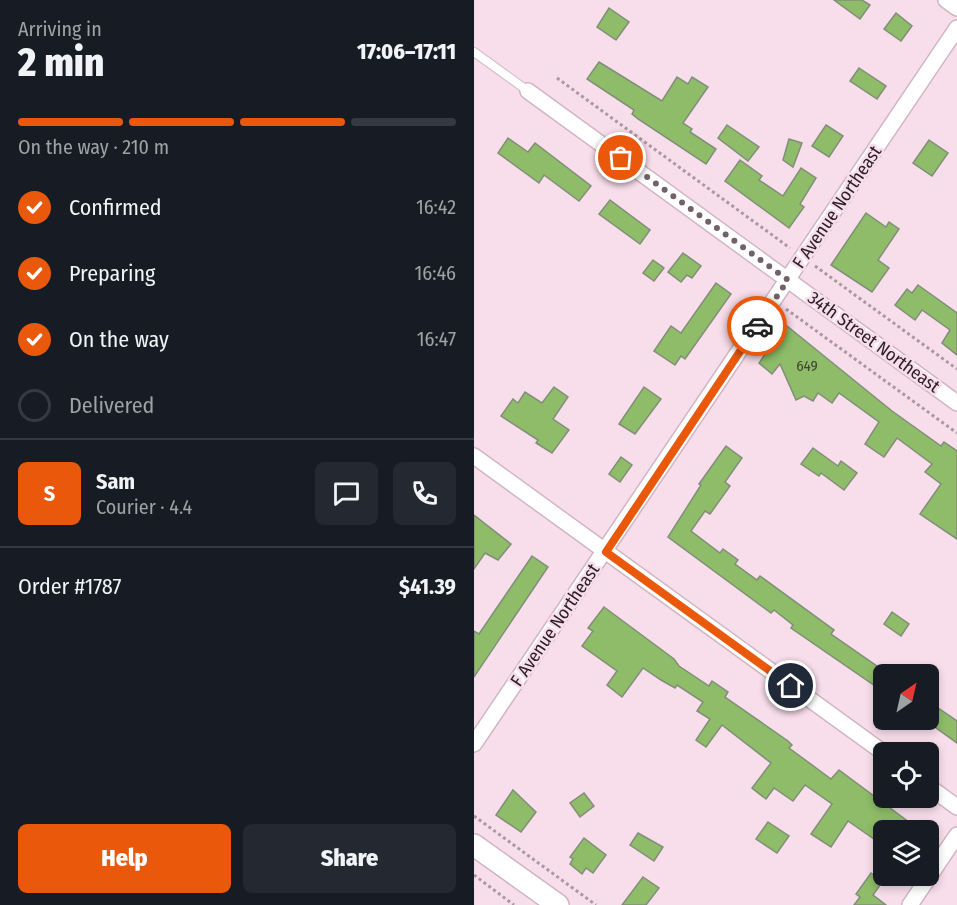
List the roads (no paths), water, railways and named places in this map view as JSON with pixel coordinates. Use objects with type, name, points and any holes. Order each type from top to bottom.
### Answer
[{"type":"main road","points":[[474,844],[558,905]]},
{"type":"street","points":[[946,0],[957,8]]},
{"type":"street","name":"F Avenue Northeast","points":[[474,744],[606,552],[957,28]]},
{"type":"street","name":"34th Street Northeast","points":[[528,91],[957,403]]},
{"type":"street","points":[[474,456],[873,745]]},
{"type":"street","points":[[939,794],[957,807]]},
{"type":"street","points":[[910,905],[957,835]]},
{"type":"lane","points":[[474,51],[528,91]]}]
